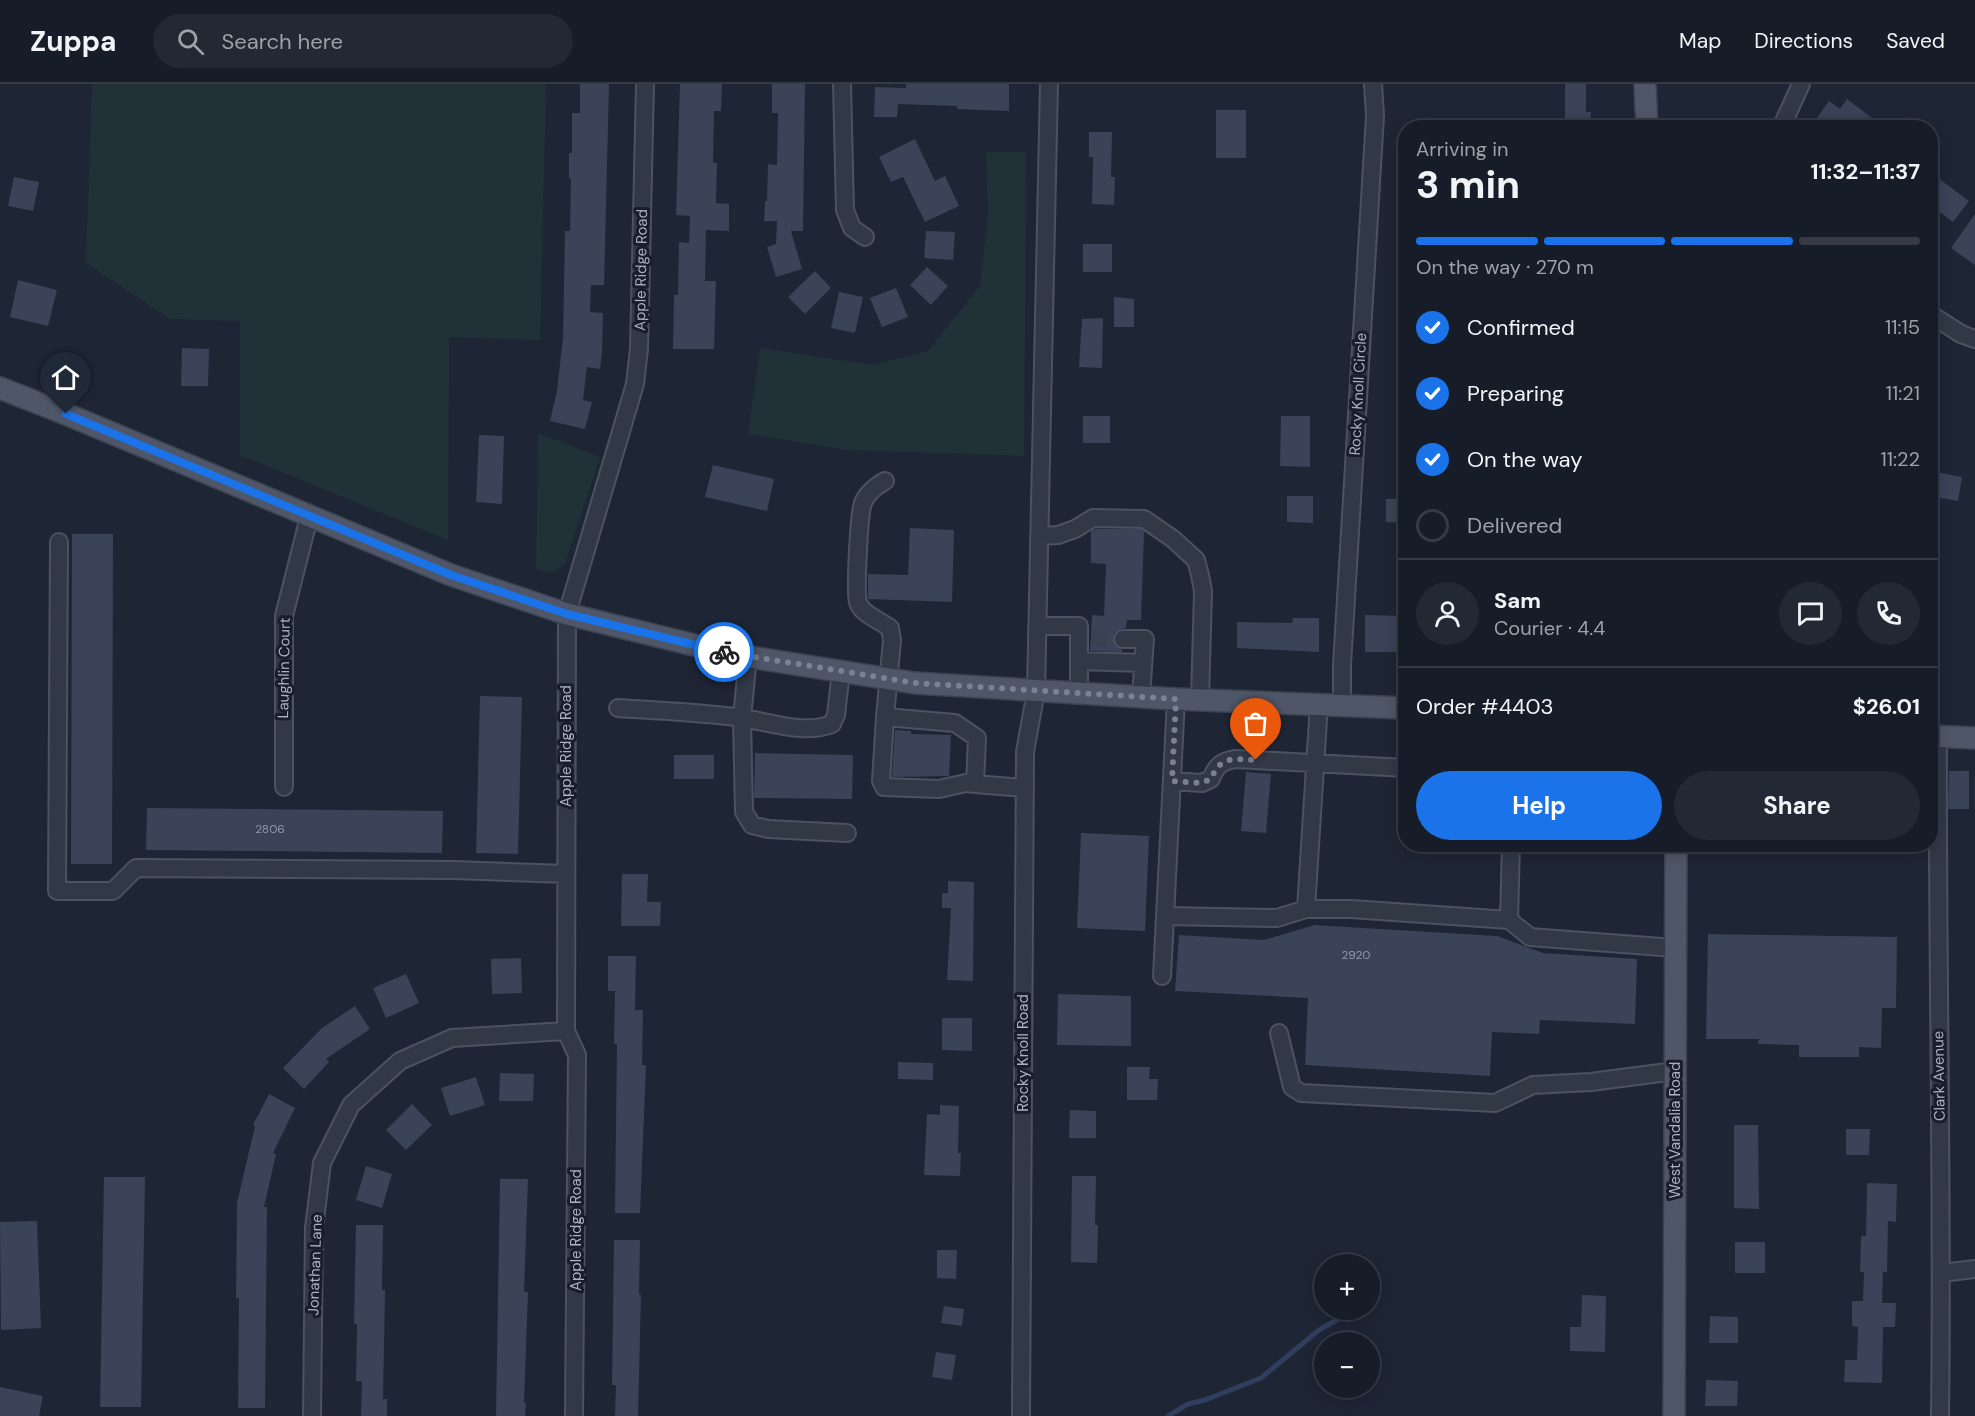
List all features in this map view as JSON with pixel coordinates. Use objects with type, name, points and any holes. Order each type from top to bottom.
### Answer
[{"type":"main road","points":[[1645,84],[1647,120]]},
{"type":"main road","points":[[0,388],[451,575],[567,614],[653,636],[748,656],[915,683],[1176,699],[1398,708]]},
{"type":"main road","points":[[1938,736],[1975,738]]},
{"type":"main road","name":"West Vandalia Road","points":[[1674,1416],[1676,852]]},
{"type":"street","name":"Apple Ridge Road","points":[[574,1416],[577,1055],[566,1031],[567,614],[635,384],[639,349],[645,84]]},
{"type":"street","points":[[842,84],[845,210],[852,228],[865,237]]},
{"type":"street","points":[[1036,691],[1049,84]]},
{"type":"street","name":"Rocky Knoll Circle","points":[[1342,705],[1342,664],[1375,116],[1373,84]]},
{"type":"street","points":[[1785,120],[1801,84]]},
{"type":"street","points":[[1938,319],[1961,334],[1975,339]]},
{"type":"street","points":[[885,481],[875,486],[863,501],[860,514],[857,590],[858,603],[864,611],[890,628],[892,640],[881,782],[884,787],[939,789],[966,783],[1025,788]]},
{"type":"street","name":"Laughlin Court","points":[[284,787],[284,616],[309,517]]},
{"type":"street","points":[[1039,536],[1058,536],[1075,530],[1093,518],[1144,519],[1173,539],[1196,560],[1203,591],[1200,700]]},
{"type":"street","points":[[59,542],[57,891],[113,891],[136,868],[454,870],[566,874]]},
{"type":"street","points":[[1037,626],[1079,626],[1085,637],[1079,661],[1079,693]]},
{"type":"street","points":[[1123,639],[1145,639],[1141,697]]},
{"type":"street","points":[[748,656],[742,718],[744,812],[752,825],[768,829],[847,833]]},
{"type":"street","points":[[1079,661],[1143,663]]},
{"type":"street","points":[[618,708],[742,718],[770,725],[822,728],[832,724],[837,715],[841,671]]},
{"type":"street","name":"Rocky Knoll Road","points":[[1021,1416],[1025,752],[1036,691]]},
{"type":"street","points":[[1162,976],[1176,699]]},
{"type":"street","points":[[1306,909],[1319,704]]},
{"type":"street","points":[[885,717],[955,723],[970,732],[977,738],[975,784]]},
{"type":"street","points":[[1172,781],[1202,783],[1211,779],[1216,768],[1224,760],[1236,759],[1398,768]]},
{"type":"street","points":[[1509,920],[1511,852]]},
{"type":"street","name":"Clark Avenue","points":[[1937,852],[1942,1274],[1940,1416]]},
{"type":"street","points":[[1165,916],[1277,918],[1306,909],[1351,909],[1509,920],[1530,937],[1675,948]]},
{"type":"street","name":"Jonathan Lane","points":[[312,1416],[314,1228],[322,1164],[351,1105],[400,1061],[452,1038],[566,1031]]},
{"type":"street","points":[[1279,1033],[1292,1087],[1301,1093],[1495,1103],[1533,1085],[1591,1082],[1675,1071]]},
{"type":"street","points":[[1942,1274],[1975,1269]]},
{"type":"shaded area","points":[[92,84],[546,84],[540,340],[449,337],[448,540],[240,455],[240,321],[170,319],[86,263]]},
{"type":"shaded area","points":[[986,152],[1026,152],[1024,456],[847,450],[748,434],[760,348],[873,365],[928,351],[980,286],[988,214]]},
{"type":"shaded area","points":[[538,433],[600,457],[565,564],[551,573],[536,569]]},
{"type":"building","points":[[580,84],[609,84],[604,285],[591,285],[590,312],[603,313],[602,352],[600,369],[587,367],[583,400],[592,402],[585,429],[550,421],[557,391],[563,338],[565,231],[570,231],[569,153],[572,153],[572,113],[580,113]]},
{"type":"building","points":[[680,84],[722,84],[721,111],[714,111],[713,163],[717,163],[716,203],[729,204],[729,231],[706,230],[705,281],[716,281],[714,349],[673,349],[674,295],[678,295],[679,242],[689,243],[690,216],[676,215]]},
{"type":"building","points":[[772,84],[805,84],[803,231],[791,231],[802,269],[776,277],[767,247],[776,244],[777,221],[764,221],[768,164],[777,165],[778,113],[772,113]]},
{"type":"building","points":[[906,84],[1009,84],[1009,111],[898,104],[897,117],[874,117],[875,87],[906,88]]},
{"type":"building","points":[[1565,84],[1586,84],[1586,112],[1591,112],[1590,120],[1565,120]]},
{"type":"building","points":[[1847,99],[1872,118],[1871,120],[1815,120],[1829,101],[1840,109]]},
{"type":"building","points":[[1216,110],[1246,110],[1246,158],[1216,158]]},
{"type":"building","points":[[1089,132],[1112,132],[1111,177],[1115,177],[1114,205],[1092,204],[1093,157],[1089,157]]},
{"type":"building","points":[[915,139],[935,181],[945,176],[959,206],[925,222],[903,177],[891,182],[879,157]]},
{"type":"building","points":[[14,177],[39,182],[33,211],[8,206]]},
{"type":"building","points":[[1938,178],[1969,201],[1953,222],[1938,211]]},
{"type":"building","points":[[1975,214],[1975,265],[1951,248]]},
{"type":"building","points":[[926,231],[955,232],[953,260],[924,258]]},
{"type":"building","points":[[1083,244],[1112,244],[1112,272],[1083,272]]},
{"type":"building","points":[[927,267],[948,286],[931,305],[910,285]]},
{"type":"building","points":[[815,271],[831,288],[805,314],[788,297]]},
{"type":"building","points":[[18,280],[57,290],[48,326],[10,317]]},
{"type":"building","points":[[896,288],[908,317],[882,327],[870,298]]},
{"type":"building","points":[[839,292],[863,297],[855,333],[831,328]]},
{"type":"building","points":[[1114,297],[1134,299],[1134,327],[1114,327]]},
{"type":"building","points":[[1103,318],[1102,368],[1079,367],[1082,319]]},
{"type":"building","points":[[182,348],[209,349],[208,386],[181,386]]},
{"type":"building","points":[[1083,416],[1110,416],[1110,443],[1083,443]]},
{"type":"building","points":[[1281,416],[1310,416],[1310,467],[1280,466]]},
{"type":"building","points":[[479,435],[504,436],[502,504],[476,502]]},
{"type":"building","points":[[713,465],[774,479],[767,511],[705,497]]},
{"type":"building","points":[[1938,472],[1962,477],[1958,501],[1938,497]]},
{"type":"building","points":[[1287,496],[1313,496],[1313,523],[1287,522]]},
{"type":"building","points":[[1386,499],[1398,499],[1398,523],[1386,522]]},
{"type":"building","points":[[910,528],[954,530],[952,602],[868,599],[868,574],[908,575]]},
{"type":"building","points":[[1141,529],[1144,532],[1141,620],[1127,620],[1126,628],[1114,633],[1114,644],[1122,649],[1122,652],[1090,651],[1092,615],[1104,616],[1106,564],[1091,563],[1091,531]]},
{"type":"building","points":[[72,534],[113,534],[112,864],[71,864]]},
{"type":"building","points":[[1365,615],[1398,616],[1398,652],[1365,652]]},
{"type":"building","points":[[1293,618],[1319,618],[1319,652],[1237,648],[1237,622],[1292,623]]},
{"type":"building","points":[[480,696],[522,697],[518,854],[476,853]]},
{"type":"building","points":[[895,730],[911,731],[911,734],[951,735],[949,776],[892,777]]},
{"type":"building","points":[[755,753],[853,755],[852,799],[754,798]]},
{"type":"building","points":[[674,755],[714,755],[714,779],[674,779]]},
{"type":"building","points":[[1949,771],[1969,771],[1969,809],[1948,809]]},
{"type":"building","points":[[1246,772],[1271,774],[1266,833],[1241,831]]},
{"type":"building","points":[[147,808],[443,811],[442,853],[146,850]]},
{"type":"building","points":[[1081,833],[1149,836],[1145,931],[1077,928]]},
{"type":"building","points":[[622,874],[648,874],[647,902],[661,902],[660,926],[621,926]]},
{"type":"building","points":[[948,881],[974,882],[973,981],[947,980],[951,908],[942,908],[942,893],[948,893]]},
{"type":"building","points":[[1314,925],[1497,936],[1543,953],[1637,959],[1635,1024],[1540,1020],[1539,1034],[1492,1032],[1490,1076],[1305,1065],[1308,998],[1175,991],[1179,935],[1264,940]]},
{"type":"building","points":[[1708,934],[1897,937],[1896,1008],[1882,1008],[1881,1048],[1859,1047],[1859,1057],[1799,1057],[1799,1045],[1758,1044],[1759,1039],[1706,1039]]},
{"type":"building","points":[[608,956],[636,956],[635,1010],[643,1010],[642,1065],[646,1065],[640,1213],[615,1213],[617,1044],[614,1044],[615,991],[608,991]]},
{"type":"building","points":[[521,958],[522,993],[492,994],[491,959]]},
{"type":"building","points":[[406,974],[419,1003],[386,1018],[373,988]]},
{"type":"building","points":[[1058,994],[1131,996],[1131,1046],[1057,1045]]},
{"type":"building","points":[[355,1006],[370,1029],[326,1059],[329,1062],[304,1089],[283,1068],[322,1028]]},
{"type":"building","points":[[942,1018],[972,1018],[972,1051],[942,1050]]},
{"type":"building","points":[[898,1062],[933,1063],[933,1080],[898,1079]]},
{"type":"building","points":[[1127,1067],[1150,1067],[1149,1079],[1158,1079],[1157,1100],[1127,1100]]},
{"type":"building","points":[[500,1073],[534,1074],[533,1101],[499,1101]]},
{"type":"building","points":[[476,1077],[485,1105],[450,1116],[441,1088]]},
{"type":"building","points":[[269,1094],[295,1108],[273,1153],[276,1154],[264,1207],[267,1207],[265,1408],[238,1408],[237,1203],[255,1126],[253,1125]]},
{"type":"building","points":[[412,1104],[432,1125],[406,1150],[386,1130]]},
{"type":"building","points":[[940,1105],[959,1106],[960,1176],[924,1175],[927,1114],[940,1115]]},
{"type":"building","points":[[1070,1110],[1096,1111],[1096,1138],[1069,1138]]},
{"type":"building","points":[[1734,1125],[1758,1125],[1759,1209],[1734,1208]]},
{"type":"building","points":[[1846,1129],[1870,1129],[1869,1155],[1846,1155]]},
{"type":"building","points":[[366,1166],[392,1174],[382,1208],[356,1200]]},
{"type":"building","points":[[1072,1176],[1096,1176],[1097,1263],[1071,1262]]},
{"type":"building","points":[[104,1177],[145,1177],[141,1407],[100,1407]]},
{"type":"building","points":[[500,1179],[528,1179],[524,1292],[528,1292],[525,1416],[496,1416]]},
{"type":"building","points":[[1867,1183],[1897,1184],[1896,1222],[1888,1221],[1887,1272],[1883,1272],[1882,1303],[1896,1303],[1895,1327],[1883,1327],[1882,1383],[1844,1382],[1845,1360],[1857,1360],[1858,1327],[1852,1326],[1852,1301],[1863,1301],[1864,1272],[1860,1272],[1861,1236],[1866,1236]]},
{"type":"building","points":[[37,1221],[41,1328],[1,1330],[0,1222]]},
{"type":"building","points":[[356,1225],[383,1225],[382,1290],[385,1290],[383,1399],[387,1399],[387,1416],[361,1416],[362,1381],[356,1381],[357,1324],[354,1324]]},
{"type":"building","points":[[614,1240],[640,1240],[638,1416],[615,1416],[616,1385],[612,1385]]},
{"type":"building","points":[[1735,1242],[1765,1242],[1765,1273],[1735,1273]]},
{"type":"building","points":[[937,1250],[957,1250],[956,1279],[937,1278]]},
{"type":"building","points":[[1582,1295],[1606,1296],[1605,1352],[1570,1351],[1570,1327],[1581,1327]]},
{"type":"building","points":[[944,1306],[964,1309],[962,1326],[941,1323]]},
{"type":"building","points":[[1710,1316],[1738,1317],[1738,1343],[1709,1343]]},
{"type":"building","points":[[936,1352],[956,1355],[952,1380],[932,1377]]},
{"type":"building","points":[[1706,1380],[1738,1381],[1737,1406],[1705,1406]]},
{"type":"building","points":[[0,1387],[43,1396],[39,1416],[0,1416]]},
{"type":"waterway","points":[[1168,1416],[1188,1404],[1205,1400],[1261,1378],[1319,1330],[1337,1320]]},
{"type":"tunnel","points":[[1091,638],[1123,639]]},
{"type":"way so far","points":[[724,652],[915,683],[1176,699],[1172,781],[1202,783],[1211,779],[1216,768],[1224,760],[1256,760]]},
{"type":"route","points":[[66,414],[451,575],[567,614],[724,652]]}]
